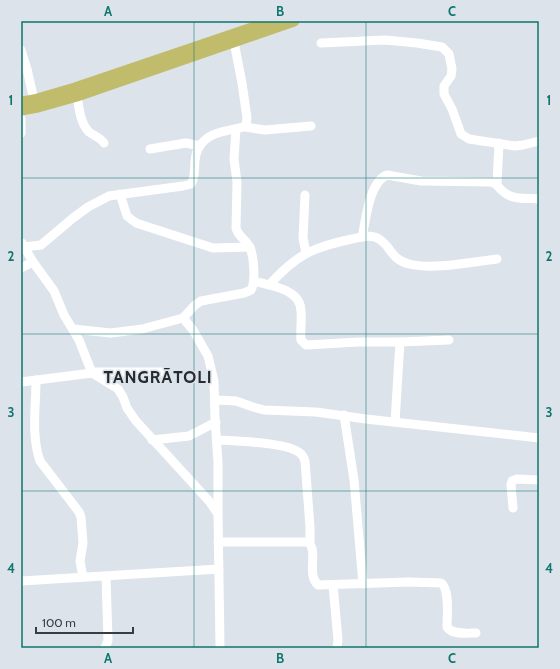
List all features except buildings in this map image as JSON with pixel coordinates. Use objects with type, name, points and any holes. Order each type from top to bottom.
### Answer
[{"type":"main road","points":[[21,102],[34,100],[75,88],[272,21]]},
{"type":"main road","points":[[21,110],[38,107],[77,96],[294,21]]},
{"type":"street","points":[[321,43],[385,40],[442,47],[448,54],[452,69],[451,76],[444,86],[444,94],[452,109],[461,134],[469,139],[519,146],[539,141]]},
{"type":"street","points":[[73,329],[105,333],[142,329],[183,318],[195,305],[201,301],[248,292],[253,287],[254,281],[250,247],[239,235],[236,228],[237,182],[234,159],[240,128],[247,123],[247,118],[234,42]]},
{"type":"street","points":[[21,50],[34,100]]},
{"type":"street","points":[[77,96],[82,121],[85,127],[88,132],[100,138],[104,143]]},
{"type":"street","points":[[21,119],[21,133]]},
{"type":"street","points":[[218,514],[152,440],[132,415],[118,389],[92,372],[79,340],[64,315],[54,291],[23,247],[41,245],[88,207],[109,196],[191,184],[194,177],[194,158],[205,140],[214,134],[240,128],[265,130],[311,126]]},
{"type":"street","points":[[150,149],[186,143],[200,146]]},
{"type":"street","points":[[499,143],[497,184],[502,191],[510,196],[539,199]]},
{"type":"street","points":[[362,237],[372,194],[377,182],[387,175],[421,181],[490,182],[497,184]]},
{"type":"street","points":[[120,194],[127,216],[136,223],[213,248],[250,247]]},
{"type":"street","points":[[305,195],[303,238],[306,253]]},
{"type":"street","points":[[269,285],[283,270],[306,253],[335,242],[362,237],[374,237],[380,239],[395,258],[409,264],[427,267],[497,259]]},
{"type":"street","points":[[21,268],[33,262]]},
{"type":"street","points":[[254,281],[289,292],[298,299],[301,310],[300,336],[301,340],[306,345],[449,340]]},
{"type":"street","points":[[183,318],[193,330],[208,356],[214,381],[218,463],[220,648]]},
{"type":"street","points":[[395,422],[400,342]]},
{"type":"street","points":[[21,382],[92,372],[163,372]]},
{"type":"street","points":[[36,380],[37,450],[40,461],[80,512],[83,543],[80,561],[83,577]]},
{"type":"street","points":[[215,400],[236,401],[264,410],[316,412],[539,438]]},
{"type":"street","points":[[344,415],[354,480],[363,584]]},
{"type":"street","points":[[152,440],[190,436],[216,422]]},
{"type":"street","points":[[217,440],[272,444],[292,449],[302,455],[305,461],[310,543],[312,548],[314,580],[316,583],[322,585],[408,582],[441,583],[447,590],[447,627],[450,632],[476,633]]},
{"type":"street","points":[[513,508],[512,481],[518,479],[539,480]]},
{"type":"street","points":[[218,542],[304,541],[310,543]]},
{"type":"street","points":[[21,580],[218,569]]},
{"type":"street","points":[[105,648],[108,641],[106,576]]},
{"type":"street","points":[[333,585],[338,640],[337,648]]},
{"type":"district","name":"TANGRĀTOLI","points":[[158,377]]}]
